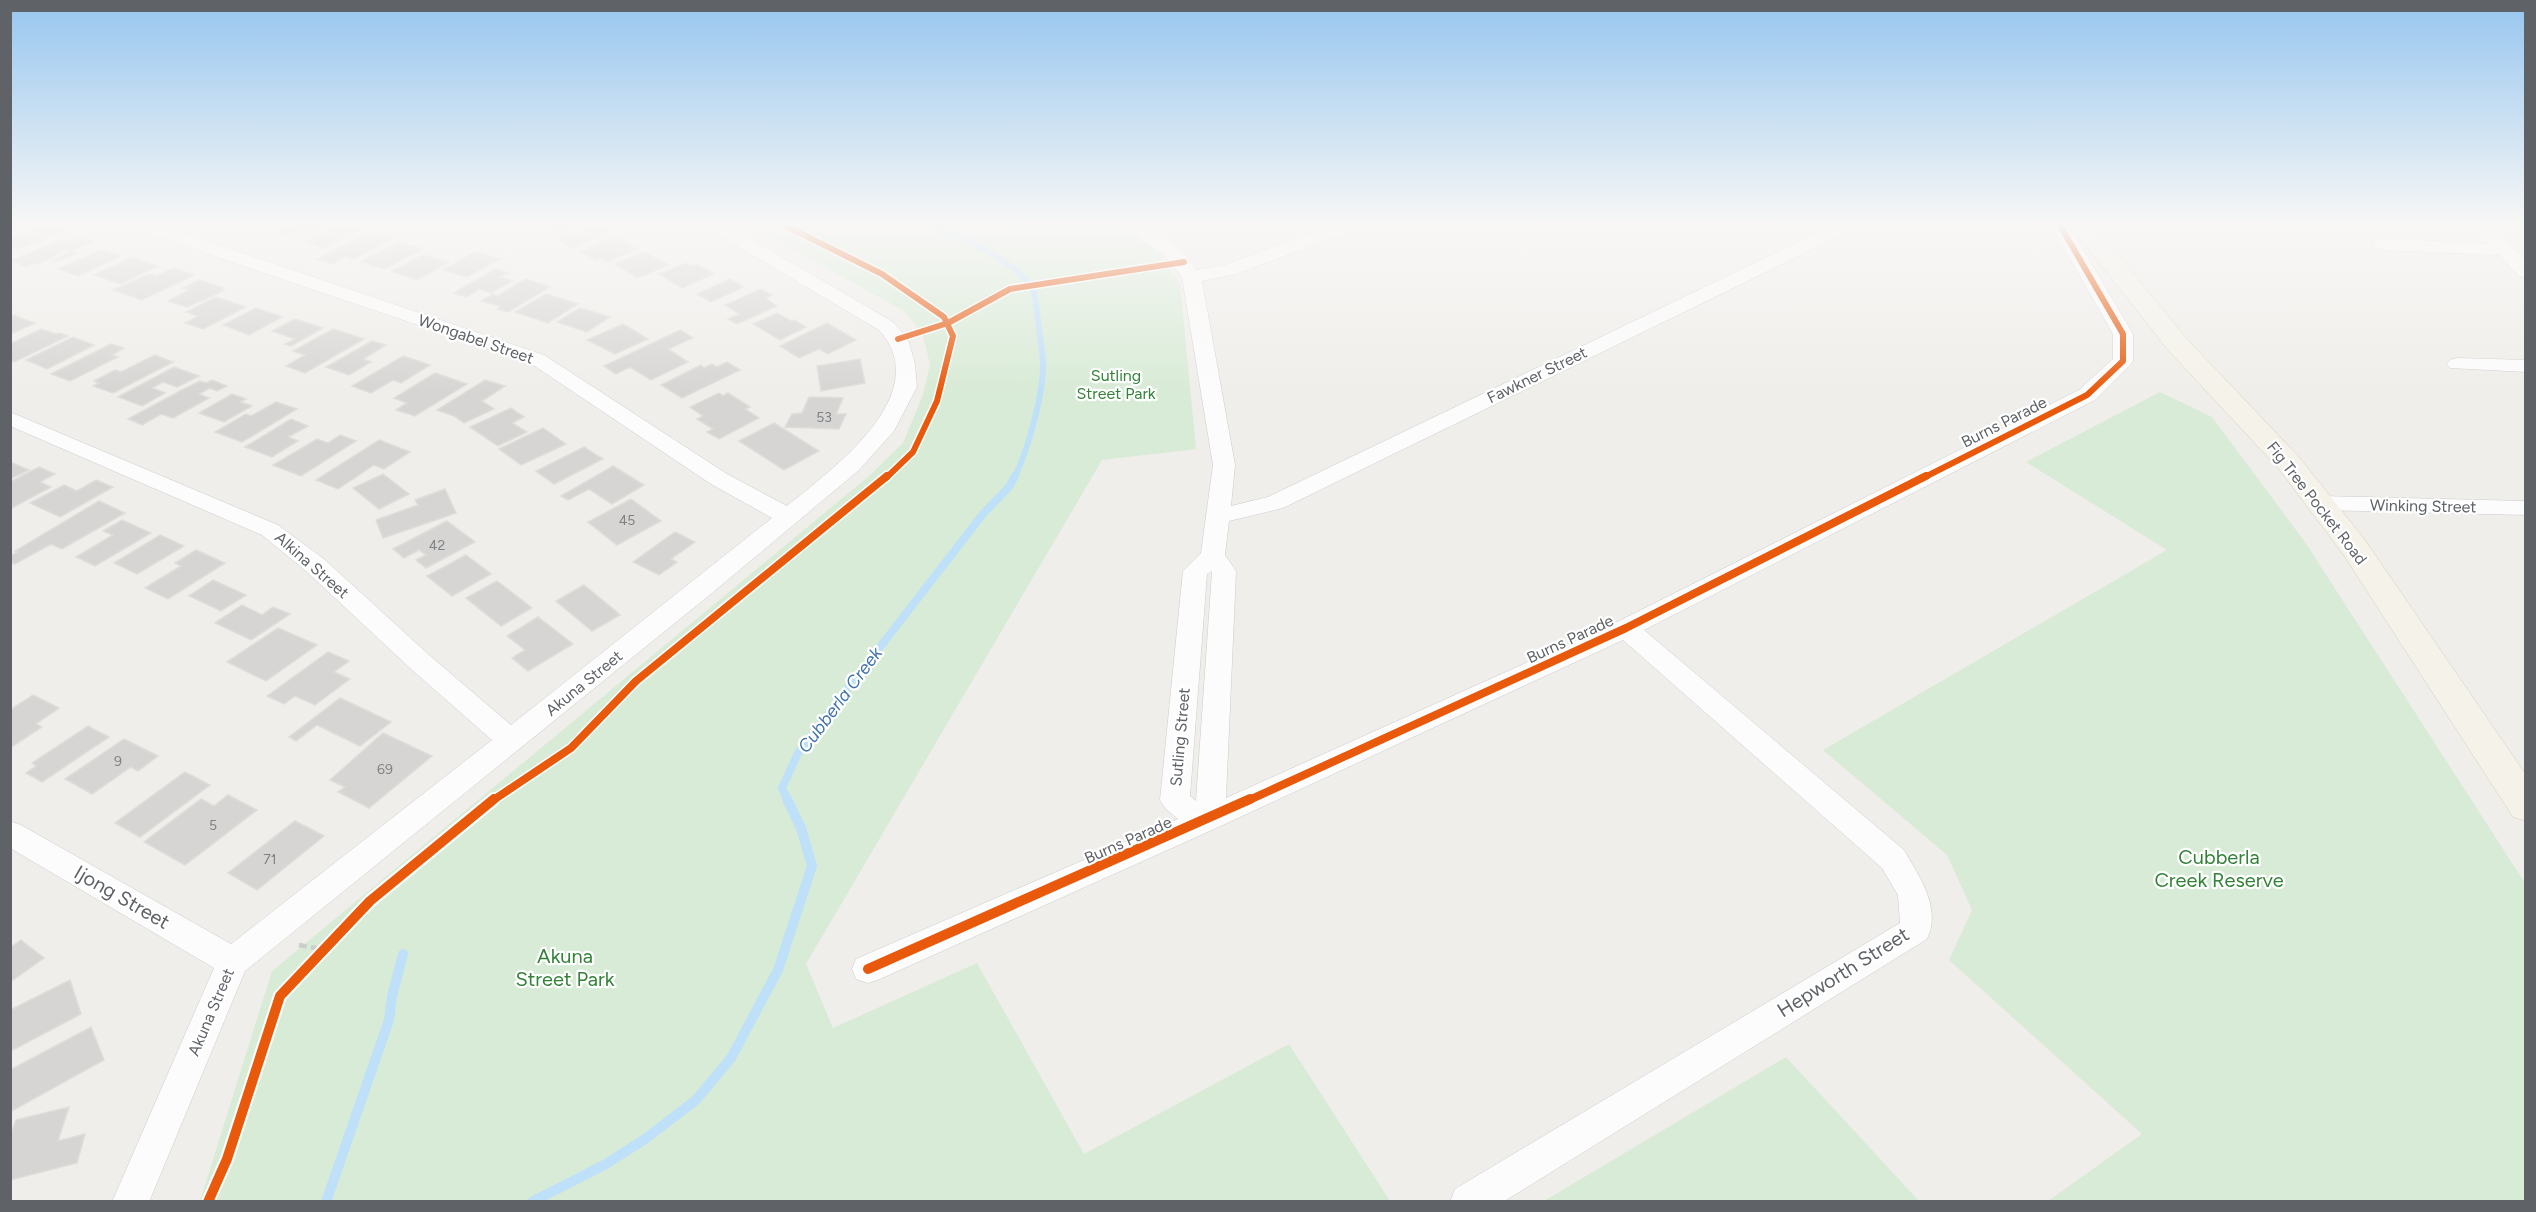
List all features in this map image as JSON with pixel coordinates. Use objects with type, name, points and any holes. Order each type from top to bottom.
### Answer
[{"type":"main road","name":"Fig Tree Pocket Road","points":[[2125,280],[2177,344],[2289,463],[2321,503],[2354,547],[2526,806]]},
{"type":"street","name":"Wongabel Street","points":[[302,280],[537,359],[719,479],[787,516]]},
{"type":"street","points":[[807,280],[886,326],[898,339]]},
{"type":"street","name":"Sutling Street","points":[[1192,280],[1224,465],[1213,556],[1195,571],[1175,800],[1202,822],[1211,799],[1224,571],[1213,556]]},
{"type":"street","name":"Fawkner Street","points":[[1219,516],[1275,503],[1735,280]]},
{"type":"street","name":"Burns Parade","points":[[868,969],[1202,822],[1626,628],[2087,395],[2123,361],[2123,334],[2091,280]]},
{"type":"street","name":"Akuna Street","points":[[130,1202],[233,962],[704,587],[851,465],[886,426],[906,387],[904,364],[898,339]]},
{"type":"street","points":[[2457,364],[2526,366]]},
{"type":"street","name":"Alkina Street","points":[[10,417],[270,530],[315,565],[420,662],[511,741]]},
{"type":"street","name":"Winking Street","points":[[2321,503],[2526,508]]},
{"type":"street","name":"Hepworth Street","points":[[1468,1202],[1916,929],[1913,894],[1893,860],[1626,628]]},
{"type":"street","name":"Ijong Street","points":[[10,833],[233,962]]},
{"type":"path","points":[[898,339],[948,323],[958,317]]},
{"type":"path","points":[[295,944],[322,950]]},
{"type":"green space","name":"Akuna Street Park","points":[[847,280],[1177,280],[1180,283],[1196,449],[1102,460],[806,964],[833,1028],[977,963],[1084,1154],[1289,1044],[1390,1201],[200,1201],[272,971],[869,476],[903,443],[923,395],[930,364],[922,333],[904,311]]},
{"type":"green space","name":"Cubberla Creek Reserve","points":[[2160,392],[2212,417],[2305,542],[2525,883],[2525,1201],[2048,1201],[2142,1134],[1949,960],[1972,910],[1947,855],[1823,750],[2167,550],[2026,462]]},
{"type":"green space","points":[[1786,1057],[1919,1201],[1544,1201]]},
{"type":"building","points":[[108,280],[130,280],[121,284]]},
{"type":"building","points":[[136,280],[185,280],[142,300],[113,290]]},
{"type":"building","points":[[199,280],[224,288],[221,290],[224,291],[187,307],[168,301],[189,290],[183,288]]},
{"type":"building","points":[[477,280],[512,281],[491,293],[479,289],[467,297],[454,293]]},
{"type":"building","points":[[524,280],[550,287],[508,312],[497,309],[501,306],[481,301],[493,294],[498,296]]},
{"type":"building","points":[[668,280],[701,280],[682,288]]},
{"type":"building","points":[[729,280],[744,287],[711,302],[697,294]]},
{"type":"building","points":[[761,289],[772,295],[765,298],[777,306],[737,324],[728,319],[740,314],[725,305]]},
{"type":"building","points":[[546,294],[578,304],[548,323],[515,312]]},
{"type":"building","points":[[216,297],[246,307],[203,329],[185,323],[198,316],[186,312]]},
{"type":"building","points":[[256,308],[282,317],[249,335],[223,325]]},
{"type":"building","points":[[580,308],[610,317],[587,332],[557,322]]},
{"type":"building","points":[[777,313],[806,327],[780,340],[753,324]]},
{"type":"building","points":[[14,315],[35,323],[10,334],[10,317]]},
{"type":"building","points":[[295,319],[323,328],[291,346],[285,344],[295,339],[272,331]]},
{"type":"building","points":[[827,323],[856,340],[828,354],[819,349],[799,358],[780,346]]},
{"type":"building","points":[[623,324],[648,339],[615,354],[587,340]]},
{"type":"building","points":[[41,329],[68,336],[14,362],[10,360],[10,344]]},
{"type":"building","points":[[333,329],[364,339],[305,373],[286,366],[305,355],[293,351]]},
{"type":"building","points":[[680,330],[693,338],[668,349],[688,362],[651,380],[630,367],[616,374],[604,366]]},
{"type":"building","points":[[73,337],[94,345],[47,369],[26,360]]},
{"type":"building","points":[[372,341],[386,345],[363,359],[371,362],[349,375],[326,367]]},
{"type":"building","points":[[111,344],[124,348],[112,355],[118,357],[70,381],[51,374]]},
{"type":"building","points":[[155,355],[173,362],[113,393],[93,386],[99,383],[94,381],[115,370],[121,372]]},
{"type":"building","points":[[403,356],[430,365],[401,383],[393,380],[371,393],[352,386]]},
{"type":"building","points":[[860,359],[865,383],[821,391],[817,366]]},
{"type":"building","points":[[727,362],[740,370],[682,398],[661,385],[701,365],[704,368],[712,364],[717,367]]},
{"type":"building","points":[[174,367],[199,376],[177,387],[163,382],[152,388],[165,393],[142,406],[118,397]]},
{"type":"building","points":[[435,373],[467,384],[415,416],[396,410],[407,403],[394,398]]},
{"type":"building","points":[[212,380],[227,386],[217,391],[210,388],[199,394],[209,398],[173,418],[161,414],[142,425],[128,419],[200,381],[206,383]]},
{"type":"building","points":[[485,380],[505,386],[482,401],[494,409],[464,423],[454,416],[437,410]]},
{"type":"building","points":[[719,393],[723,396],[728,393],[750,407],[745,409],[759,418],[719,439],[707,432],[713,429],[697,419],[703,416],[690,407]]},
{"type":"building","points":[[232,394],[246,399],[240,402],[252,406],[224,422],[199,413]]},
{"type":"building","points":[[809,397],[843,398],[836,414],[846,414],[839,429],[785,427],[792,414],[802,413]]},
{"type":"building","points":[[276,402],[297,409],[242,442],[215,432],[246,414],[251,416]]},
{"type":"building","points":[[511,408],[524,417],[512,423],[527,432],[498,446],[470,427]]},
{"type":"building","points":[[291,419],[308,426],[288,437],[298,441],[272,457],[245,447]]},
{"type":"building","points":[[774,423],[819,451],[784,470],[739,441]]},
{"type":"building","points":[[543,428],[566,444],[521,465],[499,449]]},
{"type":"building","points":[[340,435],[356,441],[301,476],[273,465],[317,439],[328,443]]},
{"type":"building","points":[[379,440],[410,452],[384,469],[374,465],[338,489],[316,480]]},
{"type":"building","points":[[584,447],[603,459],[554,484],[536,471]]},
{"type":"building","points":[[10,462],[29,470],[10,479]]},
{"type":"building","points":[[613,466],[644,485],[612,504],[589,489],[568,500],[561,496]]},
{"type":"building","points":[[39,467],[55,474],[40,482],[51,487],[10,509],[10,482]]},
{"type":"building","points":[[383,474],[409,494],[379,509],[353,488]]},
{"type":"building","points":[[96,480],[113,487],[60,517],[30,503],[64,485],[77,491]]},
{"type":"building","points":[[445,489],[456,513],[383,538],[376,520],[418,505],[415,500]]},
{"type":"building","points":[[631,499],[661,521],[617,545],[588,522]]},
{"type":"building","points":[[99,501],[125,513],[62,549],[51,544],[15,564],[10,562],[10,556],[18,552],[15,551]]},
{"type":"building","points":[[122,520],[151,533],[95,566],[76,557],[113,535],[103,531]]},
{"type":"building","points":[[447,521],[475,542],[426,568],[416,560],[426,555],[419,550],[404,558],[393,549]]},
{"type":"building","points":[[675,532],[695,542],[671,559],[677,562],[659,575],[633,562]]},
{"type":"building","points":[[160,535],[184,546],[137,574],[114,563]]},
{"type":"building","points":[[196,550],[225,563],[168,599],[145,588],[181,566],[175,563]]},
{"type":"building","points":[[466,555],[491,574],[452,596],[427,576]]},
{"type":"building","points":[[213,580],[246,595],[221,611],[189,596]]},
{"type":"building","points":[[497,581],[532,608],[501,626],[466,598]]},
{"type":"building","points":[[584,585],[620,615],[592,631],[556,601]]},
{"type":"building","points":[[242,605],[262,615],[273,607],[290,614],[251,640],[215,623]]},
{"type":"building","points":[[538,617],[573,644],[528,671],[512,658],[525,650],[507,636]]},
{"type":"building","points":[[278,628],[317,645],[266,681],[227,662]]},
{"type":"building","points":[[328,652],[349,661],[334,672],[350,679],[315,705],[295,696],[284,704],[267,696]]},
{"type":"building","points":[[33,695],[59,708],[36,724],[42,727],[10,748],[10,710]]},
{"type":"building","points":[[340,698],[391,722],[360,746],[317,725],[296,741],[289,737]]},
{"type":"building","points":[[88,726],[109,737],[42,782],[26,773],[36,766],[32,763]]},
{"type":"building","points":[[383,733],[432,756],[369,808],[338,792],[345,787],[330,780]]},
{"type":"building","points":[[124,739],[158,756],[138,771],[131,767],[92,794],[65,779]]},
{"type":"building","points":[[185,772],[210,785],[140,837],[115,823]]},
{"type":"building","points":[[228,795],[257,810],[185,865],[144,842],[201,799],[214,806]]},
{"type":"building","points":[[295,821],[324,836],[257,890],[228,873]]},
{"type":"building","points":[[21,940],[44,958],[10,982],[10,948]]},
{"type":"building","points":[[70,980],[81,1014],[13,1050],[10,1041],[10,1010]]},
{"type":"building","points":[[91,1027],[104,1060],[10,1112],[10,1070]]},
{"type":"building","points":[[69,1107],[58,1141],[85,1134],[77,1163],[10,1180],[10,1136],[16,1120]]},
{"type":"waterway","name":"Cubberla Creek","points":[[1014,477],[1025,453],[1034,421],[1043,374],[1036,302],[1034,293],[1025,280]]},
{"type":"waterway","name":"Cubberla Creek","points":[[788,801],[782,788],[798,753],[983,514],[1009,487],[1014,477]]},
{"type":"waterway","name":"Cubberla Creek","points":[[532,1202],[606,1164],[645,1139],[696,1100],[731,1058],[778,970],[812,866],[801,828],[787,799]]},
{"type":"waterway","points":[[326,1202],[389,1020],[392,996],[403,954]]},
{"type":"cycle path","points":[[208,1202],[227,1159],[280,996],[370,901],[497,797],[571,748],[636,681],[808,540],[868,494],[913,452],[937,401],[953,336],[944,317],[890,280]]},
{"type":"cycle path","points":[[898,339],[948,323],[1010,289],[1071,280]]},
{"type":"cycle path","points":[[868,969],[1201,822],[1626,628],[2087,395],[2123,361],[2123,334],[2091,280]]},
{"type":"park label","name":"Sutling Street Park","points":[[1116,384]]}]
